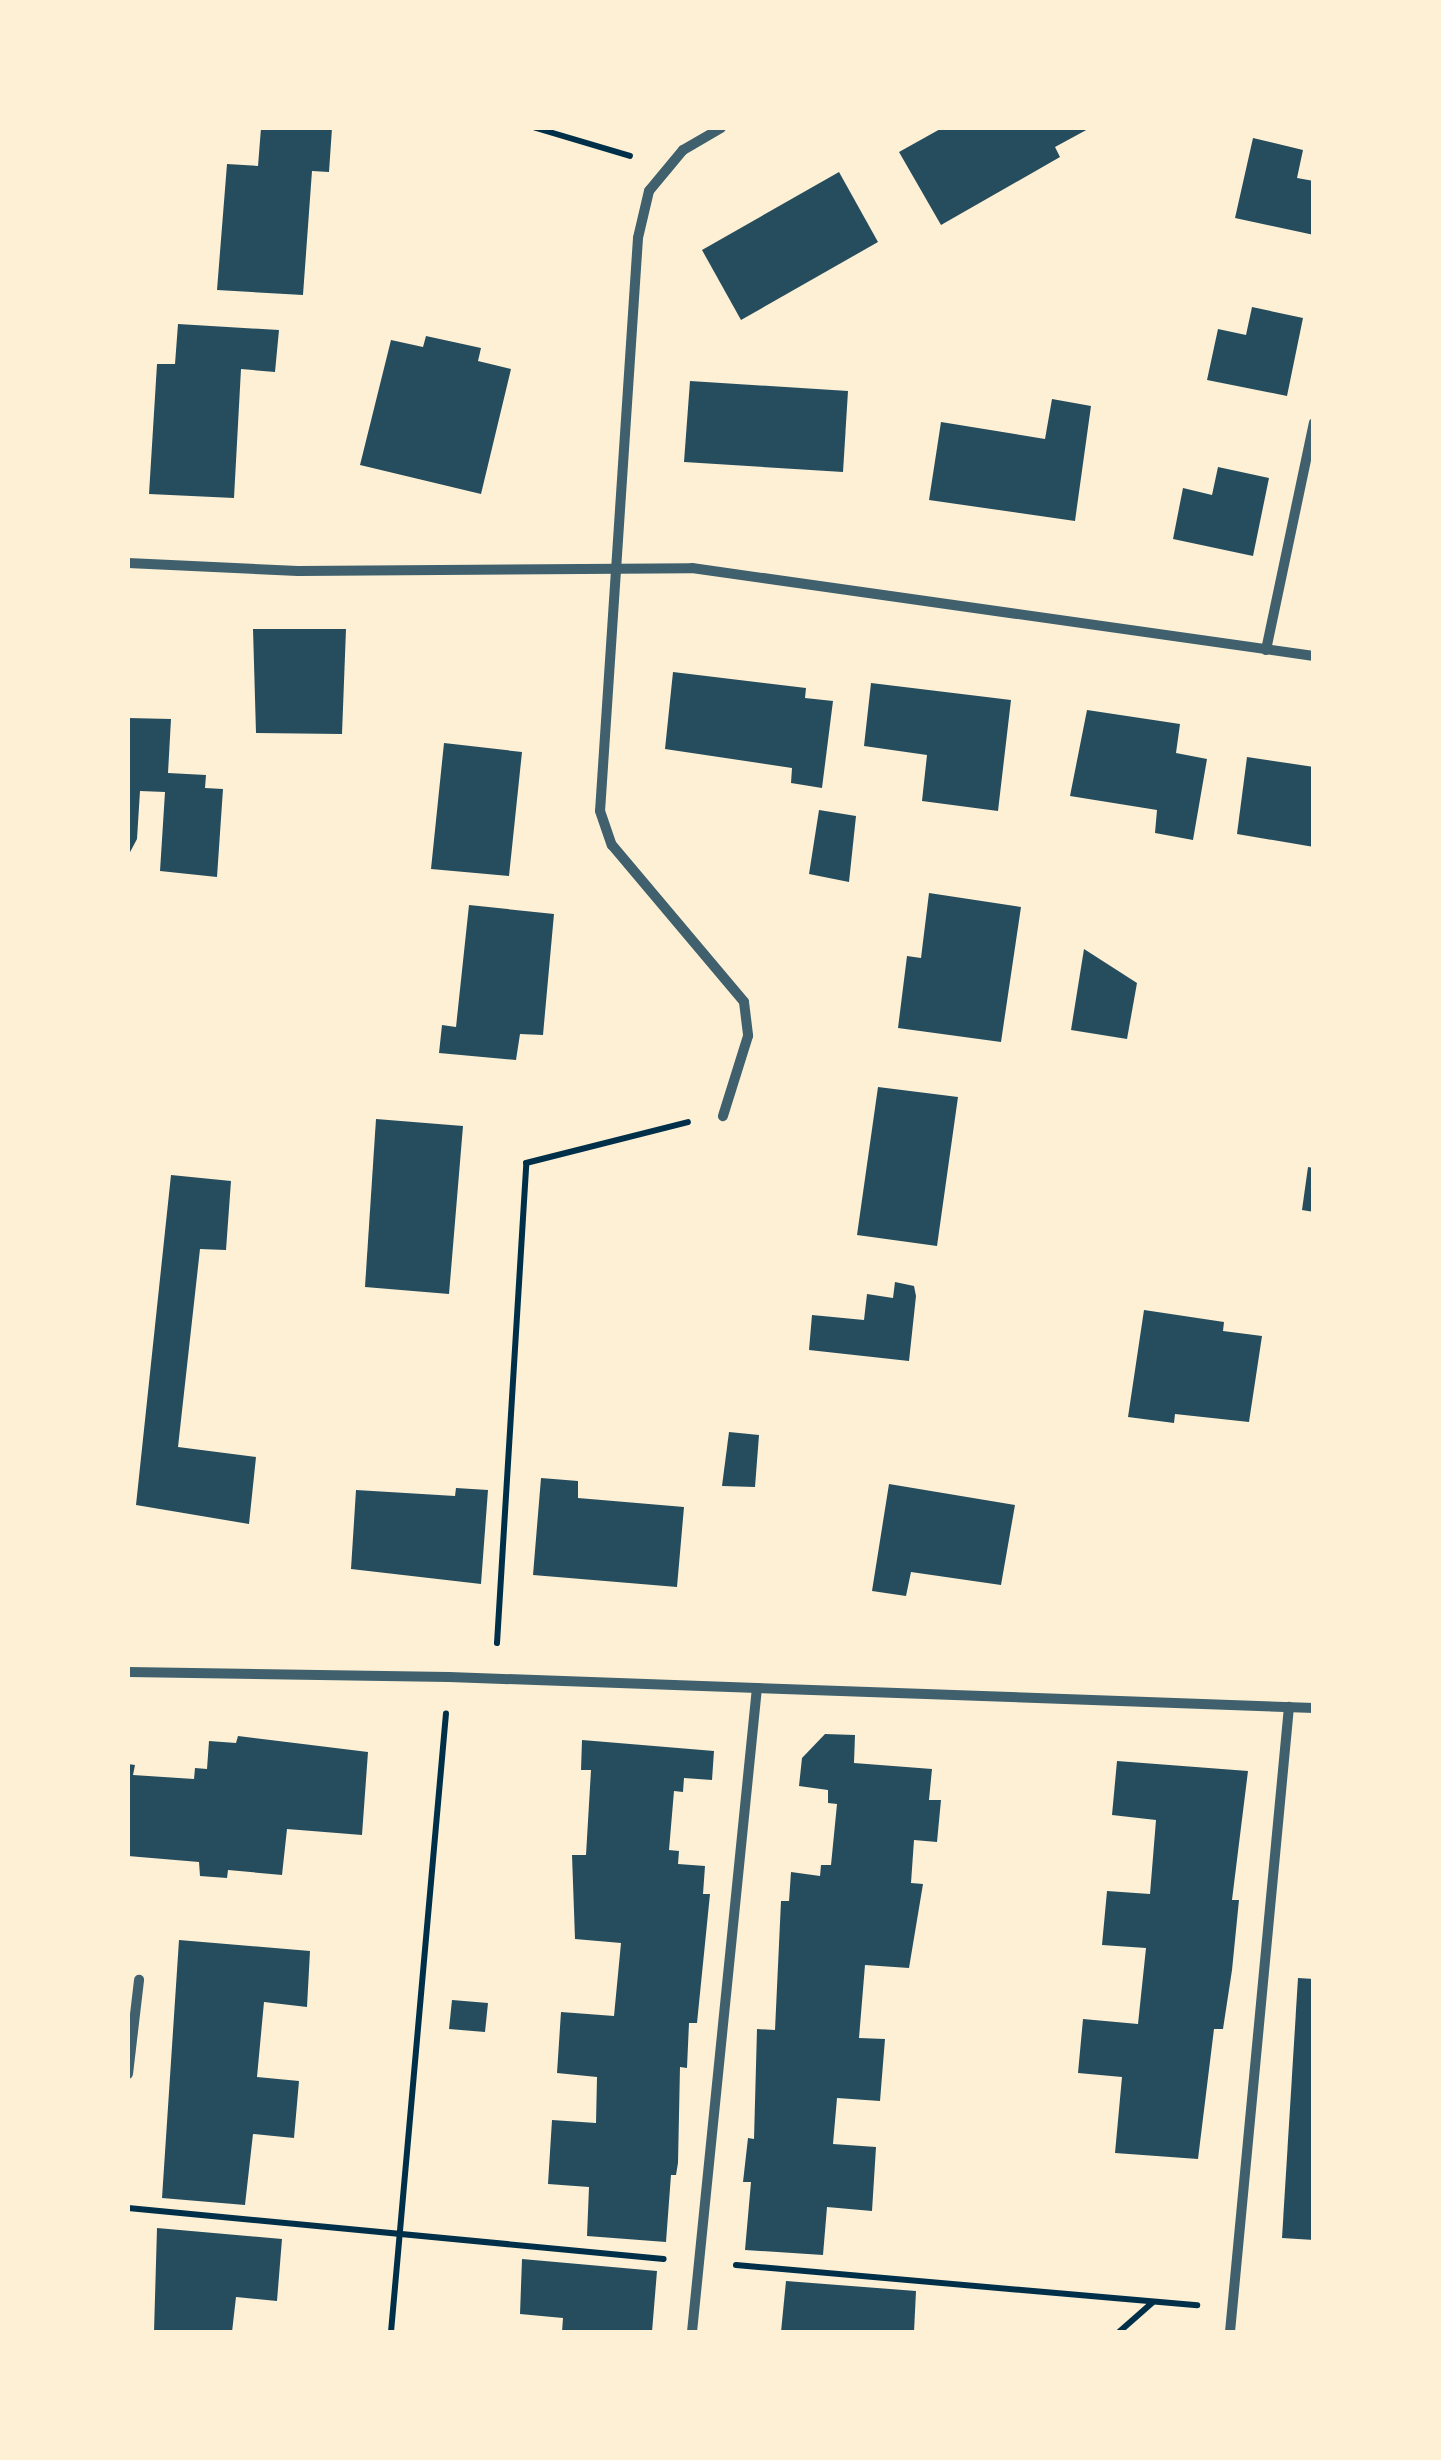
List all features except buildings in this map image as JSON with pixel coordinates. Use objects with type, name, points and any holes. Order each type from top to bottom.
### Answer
[{"type":"street","points":[[722,128],[683,150],[649,191],[638,238],[612,567],[600,811],[612,845],[744,1002],[748,1036],[723,1116]]},
{"type":"street","points":[[1266,650],[1314,423]]},
{"type":"street","points":[[128,563],[298,571],[692,568],[1314,656]]},
{"type":"street","points":[[128,1672],[450,1677],[1314,1708]]},
{"type":"street","points":[[692,2332],[758,1688]]},
{"type":"street","points":[[1230,2332],[1289,1707]]},
{"type":"street","points":[[128,2074],[139,1980]]},
{"type":"path","points":[[536,128],[610,146],[636,160]]},
{"type":"path","points":[[495,1679],[526,1163],[628,1133],[723,1116]]},
{"type":"path","points":[[391,2332],[450,1677]]},
{"type":"path","points":[[128,2208],[1232,2308]]},
{"type":"path","points":[[1118,2332],[1154,2301]]}]
